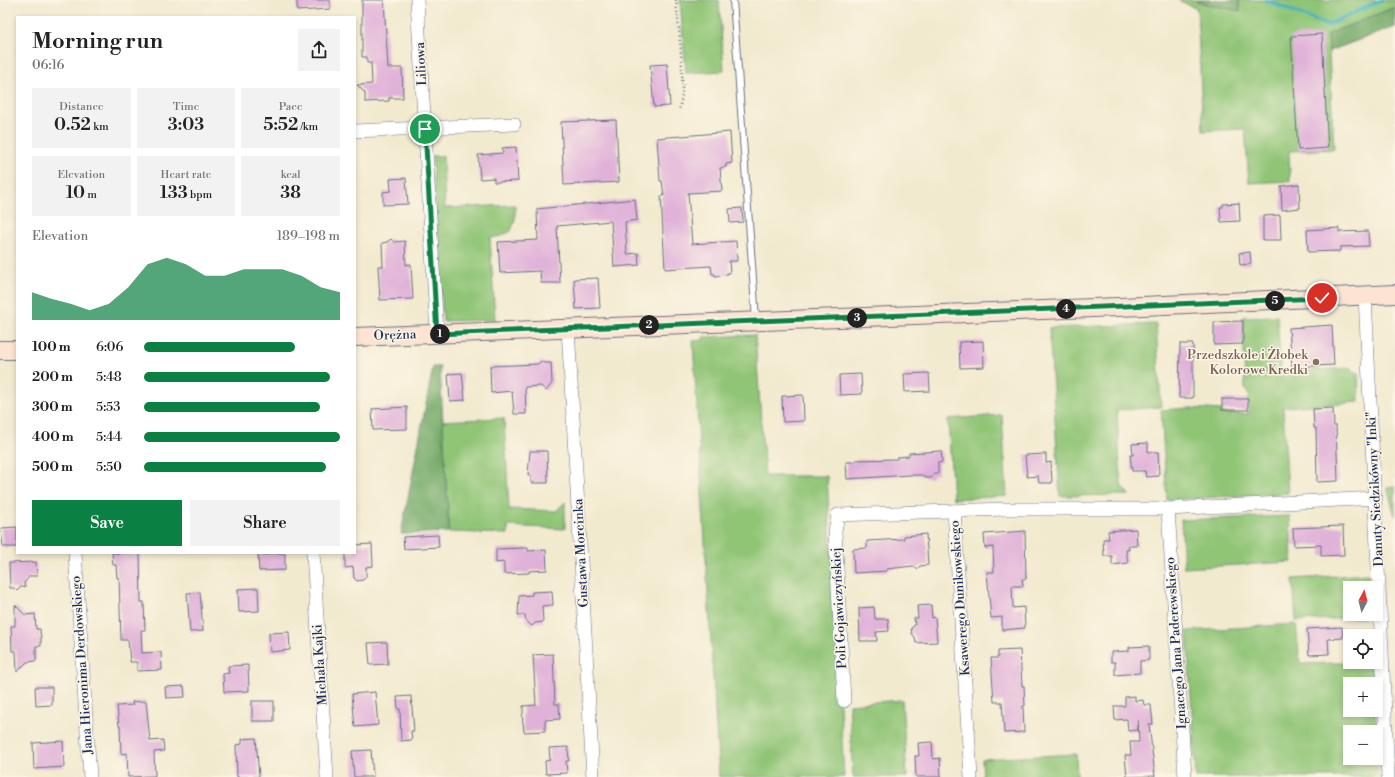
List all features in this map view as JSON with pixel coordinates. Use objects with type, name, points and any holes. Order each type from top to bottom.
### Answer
[{"type":"street","name":"Liliowa","points":[[417,0],[437,334]]},
{"type":"street","points":[[356,131],[514,124]]},
{"type":"street","name":"Orężna","points":[[356,337],[757,322],[1395,294]]},
{"type":"street","name":"Danuty Siedzikówny \"Inki\"","points":[[1365,296],[1376,498],[1388,777]]},
{"type":"street","name":"Gustawa Morcinka","points":[[568,328],[593,777]]},
{"type":"street","points":[[0,350],[16,350]]},
{"type":"street","points":[[954,512],[1006,509],[1168,509],[1376,498]]},
{"type":"street","name":"Ignacego Jana Paderewskiego","points":[[1168,509],[1184,777]]},
{"type":"street","name":"Ksawerego Dunikowskiego","points":[[838,515],[954,512],[972,777]]},
{"type":"street","name":"Poli Gojawiczyńskiej","points":[[838,515],[835,531],[844,701]]},
{"type":"street","name":"Jana Hieronima Derdowskiego","points":[[75,554],[90,777]]},
{"type":"street","name":"Michała Kajki","points":[[313,554],[327,777]]},
{"type":"lane","points":[[733,0],[757,322]]},
{"type":"path","points":[[676,0],[682,103],[679,109]]},
{"type":"green space","points":[[680,0],[719,0],[724,71],[686,73]]},
{"type":"green space","points":[[1178,0],[1197,0],[1197,2],[1240,11],[1239,0],[1395,0],[1395,7],[1328,34],[1334,149],[1289,151],[1290,181],[1249,183],[1245,129],[1203,131],[1197,9]]},
{"type":"green space","points":[[1197,0],[1239,0],[1240,11],[1197,2]]},
{"type":"green space","points":[[1395,7],[1395,27],[1329,51],[1328,34]]},
{"type":"green space","points":[[432,156],[443,156],[445,208],[515,205],[515,219],[511,231],[501,236],[490,238],[495,320],[443,321]]},
{"type":"green space","points":[[1277,316],[1281,372],[1352,368],[1352,370],[1358,373],[1359,402],[1283,407],[1288,493],[1167,500],[1161,410],[1190,408],[1222,410],[1222,414],[1248,414],[1248,399],[1250,397],[1245,389],[1243,317]]},
{"type":"green space","points":[[1156,324],[1161,407],[1117,410],[1121,485],[1129,495],[1060,496],[1049,328]]},
{"type":"green space","points":[[755,335],[765,476],[827,476],[844,777],[719,777],[693,341],[704,340],[703,337]]},
{"type":"green space","points":[[433,367],[440,367],[449,532],[401,534]]},
{"type":"green space","points":[[1002,415],[1007,496],[953,499],[948,419]]},
{"type":"green space","points":[[504,418],[509,509],[556,511],[565,502],[565,529],[508,526],[508,534],[449,532],[442,421]]},
{"type":"green space","points":[[1395,486],[1395,516],[1387,487]]},
{"type":"green space","points":[[1290,516],[1292,562],[1184,568],[1181,520]]},
{"type":"green space","points":[[1368,574],[1368,581],[1343,581],[1343,618],[1296,621],[1293,579]]},
{"type":"green space","points":[[1296,624],[1300,664],[1343,663],[1343,669],[1373,669],[1374,677],[1343,677],[1343,717],[1375,717],[1376,725],[1343,725],[1343,765],[1378,765],[1379,777],[1196,777],[1187,631]]},
{"type":"green space","points":[[902,700],[907,777],[853,777],[849,704]]},
{"type":"green space","points":[[1076,754],[1077,777],[983,777],[982,759]]},
{"type":"building","points":[[297,0],[330,0],[330,9],[297,11]]},
{"type":"building","points":[[362,0],[384,0],[388,68],[402,68],[403,98],[389,98],[389,101],[365,102],[365,93],[357,85],[372,84],[371,63],[367,63],[367,57],[362,57]]},
{"type":"building","points":[[1322,34],[1328,148],[1298,150],[1291,36]]},
{"type":"building","points":[[667,64],[670,106],[654,107],[650,65]]},
{"type":"building","points":[[616,120],[619,182],[564,185],[561,122]]},
{"type":"building","points":[[730,132],[732,163],[726,164],[726,167],[720,168],[722,191],[688,193],[692,244],[736,241],[737,261],[729,261],[730,273],[727,273],[727,275],[715,276],[715,274],[712,274],[711,266],[665,269],[661,196],[664,196],[662,181],[660,181],[657,138]]},
{"type":"building","points":[[516,147],[518,181],[494,182],[494,178],[480,179],[478,155],[503,153],[502,148]]},
{"type":"building","points":[[406,178],[408,204],[383,205],[383,192],[391,191],[390,179]]},
{"type":"building","points":[[1299,184],[1300,208],[1282,210],[1281,186]]},
{"type":"building","points":[[635,199],[637,220],[625,222],[627,254],[638,253],[639,265],[614,267],[611,221],[557,226],[560,283],[541,283],[540,271],[500,273],[498,242],[538,240],[537,209]]},
{"type":"building","points":[[1239,203],[1240,221],[1221,222],[1220,207],[1223,207],[1223,204]]},
{"type":"building","points":[[742,208],[743,222],[730,223],[729,209]]},
{"type":"building","points":[[1280,215],[1281,240],[1263,240],[1263,216]]},
{"type":"building","points":[[1339,228],[1339,232],[1368,231],[1369,246],[1340,247],[1340,251],[1308,252],[1307,230]]},
{"type":"building","points":[[391,239],[394,242],[405,241],[406,265],[411,264],[413,299],[380,300],[378,266],[383,266],[382,243]]},
{"type":"building","points":[[1250,252],[1251,264],[1240,265],[1239,253]]},
{"type":"building","points":[[598,278],[600,308],[576,309],[574,279]]},
{"type":"building","points":[[1243,321],[1243,344],[1214,345],[1214,322]]},
{"type":"building","points":[[1332,325],[1334,365],[1292,367],[1289,328]]},
{"type":"building","points":[[983,341],[984,367],[960,368],[959,342]]},
{"type":"building","points":[[1180,344],[1193,344],[1193,398],[1179,398]]},
{"type":"building","points":[[541,361],[544,363],[551,363],[552,383],[546,391],[541,386],[525,387],[526,414],[514,414],[512,391],[491,393],[490,366],[538,364]]},
{"type":"building","points":[[462,373],[465,400],[450,401],[448,374]]},
{"type":"building","points":[[929,373],[930,391],[905,392],[904,374]]},
{"type":"building","points":[[861,374],[862,394],[840,395],[839,375]]},
{"type":"building","points":[[803,395],[804,421],[783,422],[782,396]]},
{"type":"building","points":[[1222,399],[1248,399],[1248,410],[1222,410]]},
{"type":"building","points":[[407,407],[407,429],[373,430],[372,409]]},
{"type":"building","points":[[1333,408],[1334,426],[1336,426],[1338,481],[1317,482],[1316,428],[1314,428],[1313,409]]},
{"type":"building","points":[[1148,443],[1148,452],[1158,452],[1159,476],[1146,477],[1145,471],[1132,471],[1130,455],[1133,455],[1132,444]]},
{"type":"building","points":[[530,451],[547,451],[548,483],[531,483],[531,475],[528,475]]},
{"type":"building","points":[[941,451],[942,462],[938,463],[938,474],[934,474],[931,478],[926,478],[922,475],[909,475],[847,479],[846,462],[855,462],[855,460],[897,459],[897,457],[909,456],[909,453]]},
{"type":"building","points":[[1046,454],[1046,463],[1051,462],[1052,483],[1039,483],[1038,476],[1027,477],[1025,455]]},
{"type":"building","points":[[1343,526],[1344,555],[1321,556],[1321,545],[1294,546],[1293,528]]},
{"type":"building","points":[[16,527],[16,547],[3,547],[1,528]]},
{"type":"building","points":[[1136,529],[1137,546],[1128,546],[1129,550],[1126,550],[1128,563],[1112,565],[1112,556],[1104,556],[1103,539],[1109,539],[1108,531]]},
{"type":"building","points":[[1025,531],[1026,579],[1022,579],[1023,586],[1012,586],[1013,608],[1024,607],[1025,628],[1002,630],[1002,617],[991,618],[987,572],[994,572],[993,547],[985,548],[984,534]]},
{"type":"building","points":[[926,534],[928,565],[920,566],[917,569],[913,566],[887,569],[887,571],[854,573],[853,549],[867,548],[867,541],[904,539],[904,536]]},
{"type":"building","points":[[438,535],[439,547],[404,549],[403,537]]},
{"type":"building","points":[[372,544],[373,566],[366,567],[366,577],[363,580],[357,581],[354,578],[353,567],[345,568],[345,554],[356,554],[356,545]]},
{"type":"building","points":[[528,548],[528,551],[546,550],[547,570],[529,571],[529,573],[504,574],[504,562],[496,563],[496,549]]},
{"type":"building","points":[[112,554],[140,554],[141,602],[144,602],[145,630],[141,630],[142,653],[161,652],[162,670],[137,671],[137,662],[130,662],[128,640],[121,640],[119,578],[117,578],[116,565],[113,565]]},
{"type":"building","points":[[285,554],[285,570],[259,571],[258,555]]},
{"type":"building","points":[[36,562],[37,576],[30,576],[24,583],[25,587],[21,587],[17,591],[14,588],[10,588],[9,563]]},
{"type":"building","points":[[258,588],[259,611],[239,612],[238,589]]},
{"type":"building","points":[[552,591],[553,605],[542,606],[543,622],[535,623],[532,626],[526,621],[525,615],[518,615],[519,596],[532,595],[532,592]]},
{"type":"building","points":[[200,592],[203,631],[190,632],[187,593]]},
{"type":"building","points":[[15,605],[25,615],[35,614],[36,629],[40,629],[41,638],[41,646],[36,646],[36,661],[27,662],[17,672],[16,651],[12,651],[11,626],[15,626]]},
{"type":"building","points":[[931,605],[932,618],[935,617],[937,642],[916,643],[911,628],[915,625],[914,618],[918,618],[917,606]]},
{"type":"building","points":[[874,607],[875,619],[888,619],[889,631],[876,632],[877,641],[860,641],[859,608]]},
{"type":"building","points":[[1342,627],[1343,638],[1328,639],[1329,654],[1309,655],[1307,629]]},
{"type":"building","points":[[289,632],[290,650],[270,652],[269,633]]},
{"type":"building","points":[[387,642],[388,664],[370,665],[368,643]]},
{"type":"building","points":[[1149,646],[1149,660],[1140,661],[1140,673],[1115,675],[1115,662],[1111,662],[1111,652],[1129,651],[1129,647]]},
{"type":"building","points":[[1020,650],[1022,686],[1024,686],[1025,706],[1023,706],[1024,732],[1004,733],[1002,702],[994,702],[991,658],[998,658],[998,651]]},
{"type":"building","points":[[553,654],[555,704],[559,704],[560,719],[545,720],[545,731],[524,732],[522,715],[523,706],[536,705],[533,655]]},
{"type":"building","points":[[248,665],[249,691],[224,692],[223,674],[229,673],[228,666]]},
{"type":"building","points":[[184,686],[185,697],[166,698],[165,687]]},
{"type":"building","points":[[35,687],[52,687],[52,705],[36,706]]},
{"type":"building","points":[[375,692],[378,725],[355,727],[352,694]]},
{"type":"building","points":[[411,696],[414,731],[411,731],[412,740],[401,741],[400,709],[398,709],[397,697]]},
{"type":"building","points":[[1135,696],[1135,701],[1143,700],[1144,705],[1151,705],[1153,724],[1149,724],[1155,776],[1127,777],[1125,755],[1131,755],[1130,742],[1139,742],[1138,720],[1138,730],[1128,731],[1127,719],[1115,720],[1114,706],[1125,706],[1125,697]]},
{"type":"building","points":[[146,701],[150,741],[163,740],[164,751],[154,752],[155,776],[128,777],[127,753],[121,754],[120,726],[117,706],[133,705],[132,702]]},
{"type":"building","points":[[252,701],[274,701],[274,721],[252,721]]},
{"type":"building","points":[[256,738],[259,777],[237,777],[236,745],[242,744],[242,739]]},
{"type":"building","points":[[63,741],[64,767],[34,769],[33,743]]},
{"type":"building","points":[[932,742],[933,759],[940,758],[941,777],[916,777],[915,756],[919,756],[918,743]]},
{"type":"building","points":[[568,747],[569,761],[566,761],[567,773],[546,774],[545,761],[550,760],[549,748]]},
{"type":"building","points":[[371,750],[373,777],[354,777],[352,751]]},
{"type":"waterway","points":[[1266,0],[1327,25],[1382,0]]},
{"type":"place","name":"Przedszkole i Żłobek Kolorowe Kredki","points":[[1316,362]]},
{"type":"route","points":[[425,129],[437,334],[1322,298]]}]
